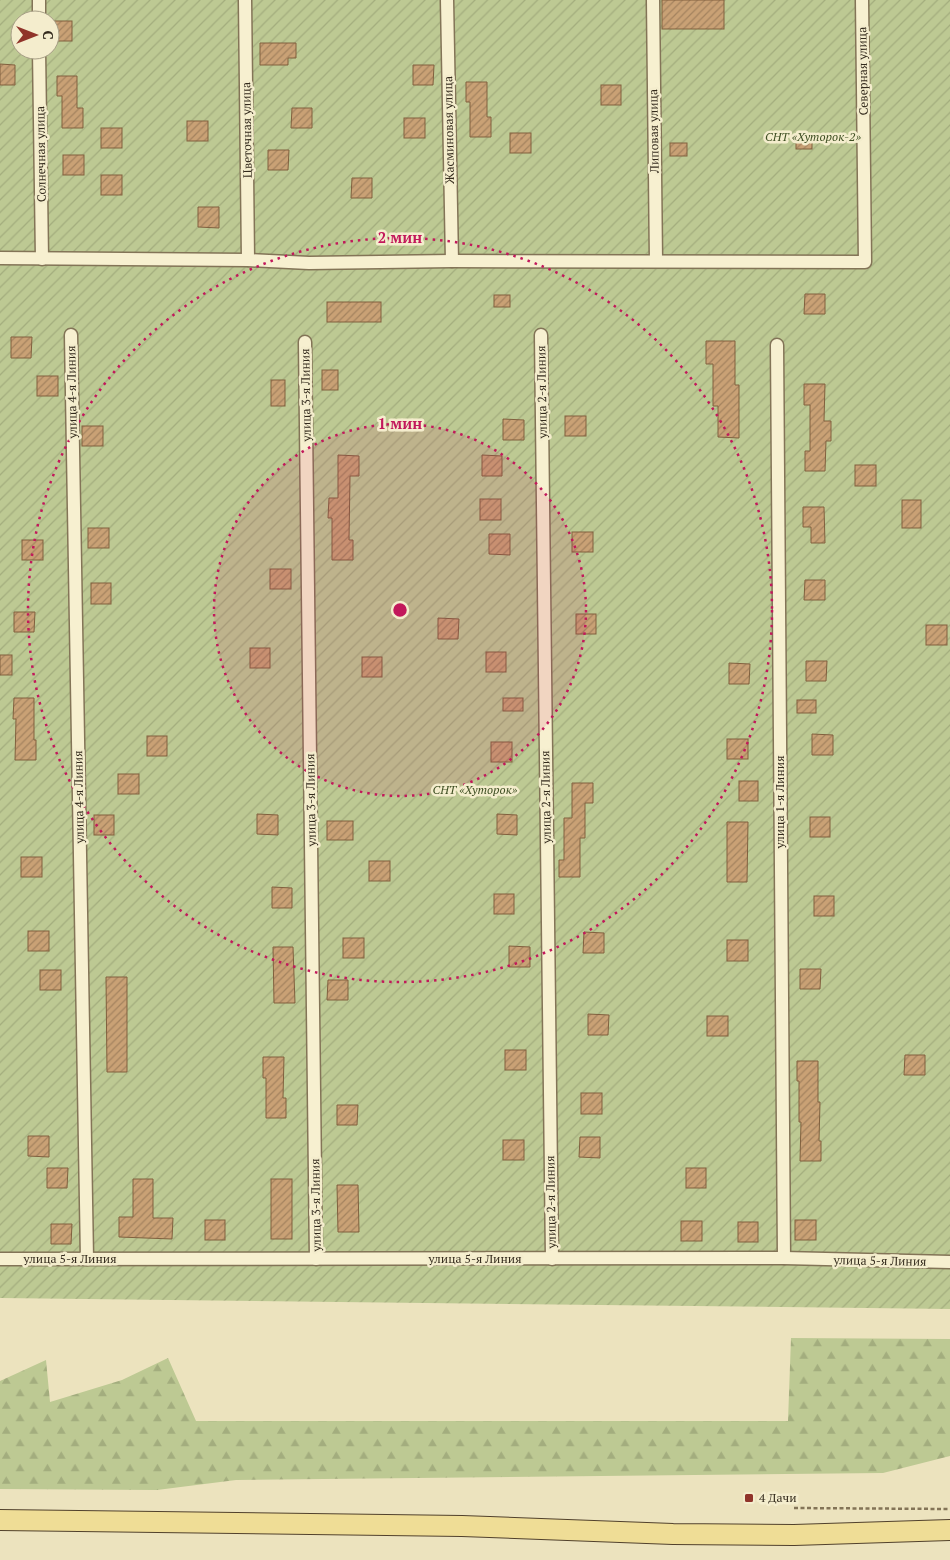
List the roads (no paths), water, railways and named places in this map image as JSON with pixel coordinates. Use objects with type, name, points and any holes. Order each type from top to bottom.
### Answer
[{"type":"main road","points":[[0,1520],[462,1526],[673,1534],[794,1535],[950,1530]]},
{"type":"street","name":"Цветочная улица","points":[[245,0],[248,260]]},
{"type":"street","name":"Жасминовая улица","points":[[447,0],[452,261]]},
{"type":"street","name":"Липовая улица","points":[[653,0],[656,261]]},
{"type":"street","name":"Северная улица","points":[[656,261],[865,262],[862,0]]},
{"type":"street","name":"Солнечная улица","points":[[39,60],[42,259]]},
{"type":"street","points":[[0,258],[248,260],[309,263],[656,261]]},
{"type":"street","name":"улица 4-я Линия","points":[[71,335],[87,1258]]},
{"type":"street","name":"улица 2-я Линия","points":[[541,335],[552,1259]]},
{"type":"street","name":"улица 3-я Линия","points":[[305,342],[316,1258]]},
{"type":"street","name":"улица 1-я Линия","points":[[777,345],[784,1258]]},
{"type":"street","name":"улица 5-я Линия","points":[[0,1259],[784,1258],[950,1262]]},
{"type":"place","name":"4 Дачи","points":[[749,1498]]},
{"type":"park label","name":"СНТ «Хуторок-2»","points":[[813,137]]},
{"type":"park label","name":"СНТ «Хуторок»","points":[[475,790]]}]
